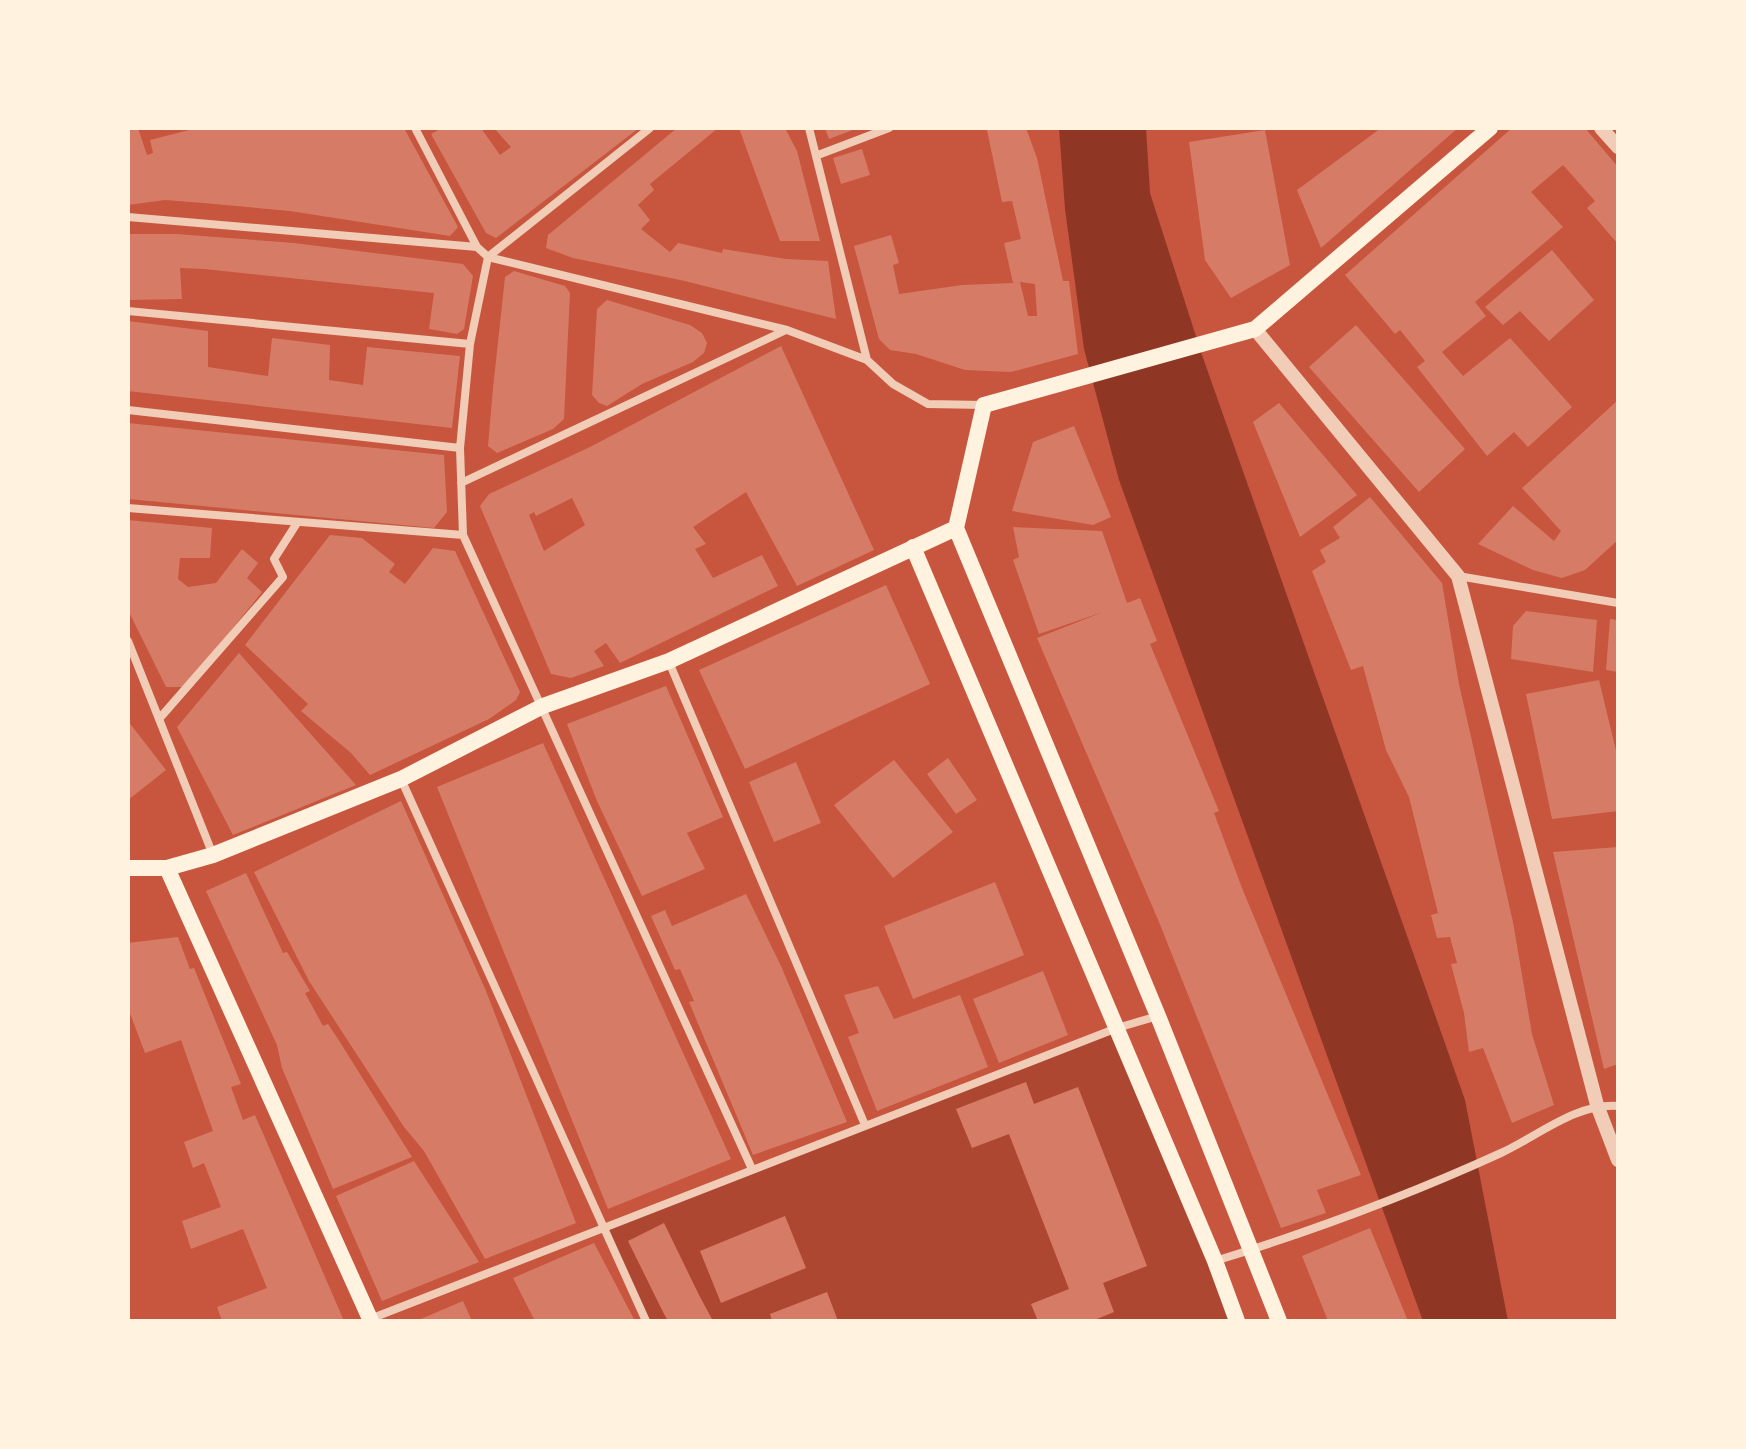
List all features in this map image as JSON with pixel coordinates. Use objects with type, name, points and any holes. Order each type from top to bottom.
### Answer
[{"type":"main road","points":[[1279,1321],[1158,1016],[956,528],[984,405],[1255,329],[1490,128]]},
{"type":"main road","points":[[128,868],[167,868],[213,855],[401,779],[543,706],[669,661],[956,528]]},
{"type":"main road","points":[[913,547],[1215,1261],[1237,1321]]},
{"type":"main road","points":[[167,868],[371,1320]]},
{"type":"street","points":[[415,128],[477,247],[488,257],[787,330],[867,360],[893,384],[928,404],[984,405]]},
{"type":"street","points":[[650,128],[488,257],[470,344],[460,448],[463,535],[752,1169]]},
{"type":"street","points":[[809,128],[867,360]]},
{"type":"street","points":[[818,155],[889,128]]},
{"type":"street","points":[[1601,128],[1618,147]]},
{"type":"street","points":[[128,217],[477,247]]},
{"type":"street","points":[[128,311],[470,344]]},
{"type":"street","points":[[1255,329],[1458,576],[1597,1105],[1618,1160]]},
{"type":"street","points":[[461,483],[787,330]]},
{"type":"street","points":[[128,410],[460,448]]},
{"type":"street","points":[[128,508],[463,535]]},
{"type":"street","points":[[159,719],[283,577],[274,559],[297,523]]},
{"type":"street","points":[[1458,576],[1618,603]]},
{"type":"street","points":[[128,641],[213,855]]},
{"type":"street","points":[[669,661],[865,1125]]},
{"type":"street","points":[[401,779],[602,1230],[646,1321]]},
{"type":"street","points":[[371,1320],[865,1125],[1117,1028],[1158,1016]]},
{"type":"street","points":[[1215,1261],[1344,1216],[1504,1152],[1597,1105],[1618,1106]]},
{"type":"shaded area","points":[[1059,128],[1146,128],[1150,193],[1202,355],[1465,1100],[1508,1321],[1423,1321],[1119,480],[1084,349],[1065,209]]},
{"type":"shaded area","points":[[1117,1028],[1232,1321],[646,1321],[602,1230]]},
{"type":"building","points":[[128,128],[138,128],[147,155],[153,153],[150,140],[197,128],[404,128],[458,227],[450,236],[290,211],[165,200],[128,205]]},
{"type":"building","points":[[442,128],[481,128],[500,155],[511,147],[494,128],[639,128],[496,238],[486,233],[431,134]]},
{"type":"building","points":[[677,128],[718,128],[650,184],[654,190],[638,205],[650,220],[641,229],[670,252],[678,243],[722,253],[723,249],[786,259],[828,261],[836,319],[685,281],[573,258],[546,248],[548,235]]},
{"type":"building","points":[[739,128],[785,128],[797,151],[820,241],[780,241]]},
{"type":"building","points":[[825,128],[858,128],[829,139]]},
{"type":"building","points":[[1026,128],[1037,158],[1063,281],[1069,281],[1078,354],[1011,372],[965,370],[916,354],[890,350],[879,339],[854,246],[891,235],[899,263],[893,265],[899,294],[962,285],[1013,283],[1004,243],[1021,239],[1012,201],[1002,202],[987,130]],"holes":[[[1020,282],[1035,284],[1037,316],[1028,316]]]},
{"type":"building","points":[[1381,128],[1458,128],[1321,248],[1297,190]]},
{"type":"building","points":[[1512,128],[1585,128],[1618,167],[1618,244],[1587,208],[1595,201],[1563,165],[1531,192],[1563,227],[1475,302],[1486,316],[1442,352],[1463,376],[1510,338],[1572,407],[1528,447],[1514,432],[1487,456],[1417,367],[1425,361],[1400,330],[1395,334],[1345,275]]},
{"type":"building","points":[[1265,130],[1290,265],[1231,298],[1205,260],[1189,142]]},
{"type":"building","points":[[862,149],[870,175],[841,184],[833,158]]},
{"type":"building","points":[[128,234],[176,234],[294,243],[463,264],[473,276],[464,329],[457,334],[429,329],[434,293],[204,269],[180,268],[182,299],[128,300]]},
{"type":"building","points":[[1552,250],[1594,300],[1549,341],[1520,311],[1503,325],[1485,307]]},
{"type":"building","points":[[514,271],[565,286],[570,293],[564,419],[553,429],[497,453],[488,446],[493,388],[505,277]]},
{"type":"building","points":[[607,300],[690,325],[702,333],[707,343],[704,353],[693,362],[642,384],[607,406],[599,403],[592,395],[597,309]]},
{"type":"building","points":[[128,321],[208,331],[208,367],[268,376],[272,338],[330,345],[329,380],[363,385],[367,347],[460,356],[452,428],[128,391]]},
{"type":"building","points":[[1356,325],[1465,449],[1419,492],[1309,367]]},
{"type":"building","points":[[781,346],[874,550],[797,586],[746,492],[693,527],[706,544],[695,549],[713,578],[762,555],[778,586],[620,663],[606,643],[594,651],[604,666],[571,678],[551,674],[480,506],[489,494],[590,447]],"holes":[[[572,498],[585,525],[544,551],[529,515],[534,512],[536,516]]]},
{"type":"building","points":[[1618,400],[1618,540],[1585,570],[1562,578],[1533,570],[1478,544],[1513,506],[1554,541],[1561,531],[1522,488]]},
{"type":"building","points":[[1279,403],[1357,495],[1300,537],[1253,422]]},
{"type":"building","points":[[128,423],[444,455],[447,512],[434,528],[128,499]]},
{"type":"building","points":[[1074,426],[1111,517],[1093,525],[1012,511],[1033,442]]},
{"type":"building","points":[[1370,497],[1442,583],[1459,684],[1513,922],[1532,1034],[1554,1105],[1512,1123],[1483,1048],[1469,1052],[1464,1013],[1451,964],[1457,963],[1450,937],[1437,938],[1431,915],[1438,913],[1409,797],[1386,750],[1363,666],[1351,670],[1312,571],[1326,562],[1320,550],[1340,538],[1333,527]]},
{"type":"building","points":[[128,520],[212,528],[210,558],[180,558],[178,579],[188,587],[216,583],[242,549],[258,563],[247,578],[262,592],[185,687],[166,687],[128,610]]},
{"type":"building","points":[[1013,527],[1102,531],[1127,603],[1140,598],[1157,641],[1150,644],[1219,811],[1214,813],[1242,888],[1361,1175],[1317,1190],[1326,1213],[1281,1228],[1159,922],[1037,638],[1103,612],[1039,634],[1013,560],[1019,557]]},
{"type":"building","points":[[330,535],[362,538],[395,564],[389,572],[405,584],[433,548],[455,551],[520,692],[516,700],[489,719],[370,775],[351,753],[301,711],[308,704],[245,645]]},
{"type":"building","points":[[886,585],[930,684],[745,769],[699,670]]},
{"type":"building","points":[[1526,611],[1597,620],[1593,672],[1511,659],[1513,626]]},
{"type":"building","points":[[1610,619],[1618,620],[1618,672],[1606,670]]},
{"type":"building","points":[[239,653],[356,785],[233,835],[177,727]]},
{"type":"building","points":[[1599,680],[1618,759],[1618,811],[1552,819],[1526,694]]},
{"type":"building","points":[[666,686],[723,817],[687,833],[705,869],[642,896],[597,801],[567,724]]},
{"type":"building","points":[[128,721],[166,770],[128,800]]},
{"type":"building","points":[[543,743],[731,1159],[608,1209],[437,787]]},
{"type":"building","points":[[948,758],[977,800],[956,814],[927,774]]},
{"type":"building","points":[[894,760],[953,832],[893,878],[834,805]]},
{"type":"building","points":[[796,762],[821,823],[774,842],[749,782]]},
{"type":"building","points":[[401,801],[486,991],[576,1223],[485,1259],[424,1151],[404,1127],[309,981],[254,872]]},
{"type":"building","points":[[1618,847],[1618,1064],[1604,1069],[1553,852]]},
{"type":"building","points":[[246,873],[283,953],[287,952],[310,991],[305,993],[323,1026],[328,1024],[412,1157],[333,1189],[282,1068],[277,1045],[206,891]]},
{"type":"building","points":[[995,882],[1024,955],[913,999],[884,926]]},
{"type":"building","points":[[746,894],[781,966],[847,1122],[753,1155],[689,1002],[694,1001],[680,969],[675,970],[651,916],[665,910],[672,926]]},
{"type":"building","points":[[178,937],[190,969],[194,968],[241,1084],[231,1087],[243,1120],[255,1115],[344,1321],[222,1321],[217,1307],[267,1288],[243,1229],[191,1249],[182,1221],[221,1207],[204,1163],[193,1168],[184,1142],[213,1131],[181,1040],[145,1053],[128,1008],[128,943]]},
{"type":"building","points":[[1043,971],[1068,1035],[999,1063],[973,999]]},
{"type":"building","points":[[878,986],[894,1019],[960,995],[988,1067],[877,1111],[848,1037],[859,1033],[844,995]]},
{"type":"building","points":[[1026,1082],[1034,1104],[1078,1087],[1147,1266],[1103,1283],[1114,1312],[1092,1321],[1038,1321],[1031,1304],[1069,1289],[1009,1134],[972,1148],[956,1109]]},
{"type":"building","points":[[414,1161],[479,1262],[382,1301],[336,1196]]},
{"type":"building","points":[[785,1216],[806,1268],[721,1303],[700,1251]]},
{"type":"building","points":[[664,1223],[713,1321],[668,1321],[663,1312],[628,1241]]},
{"type":"building","points":[[1370,1228],[1408,1321],[1328,1321],[1302,1256]]},
{"type":"building","points":[[594,1243],[635,1321],[535,1321],[513,1278]]},
{"type":"building","points":[[827,1292],[838,1321],[772,1321],[770,1314]]},
{"type":"building","points":[[463,1301],[472,1321],[416,1321]]}]
